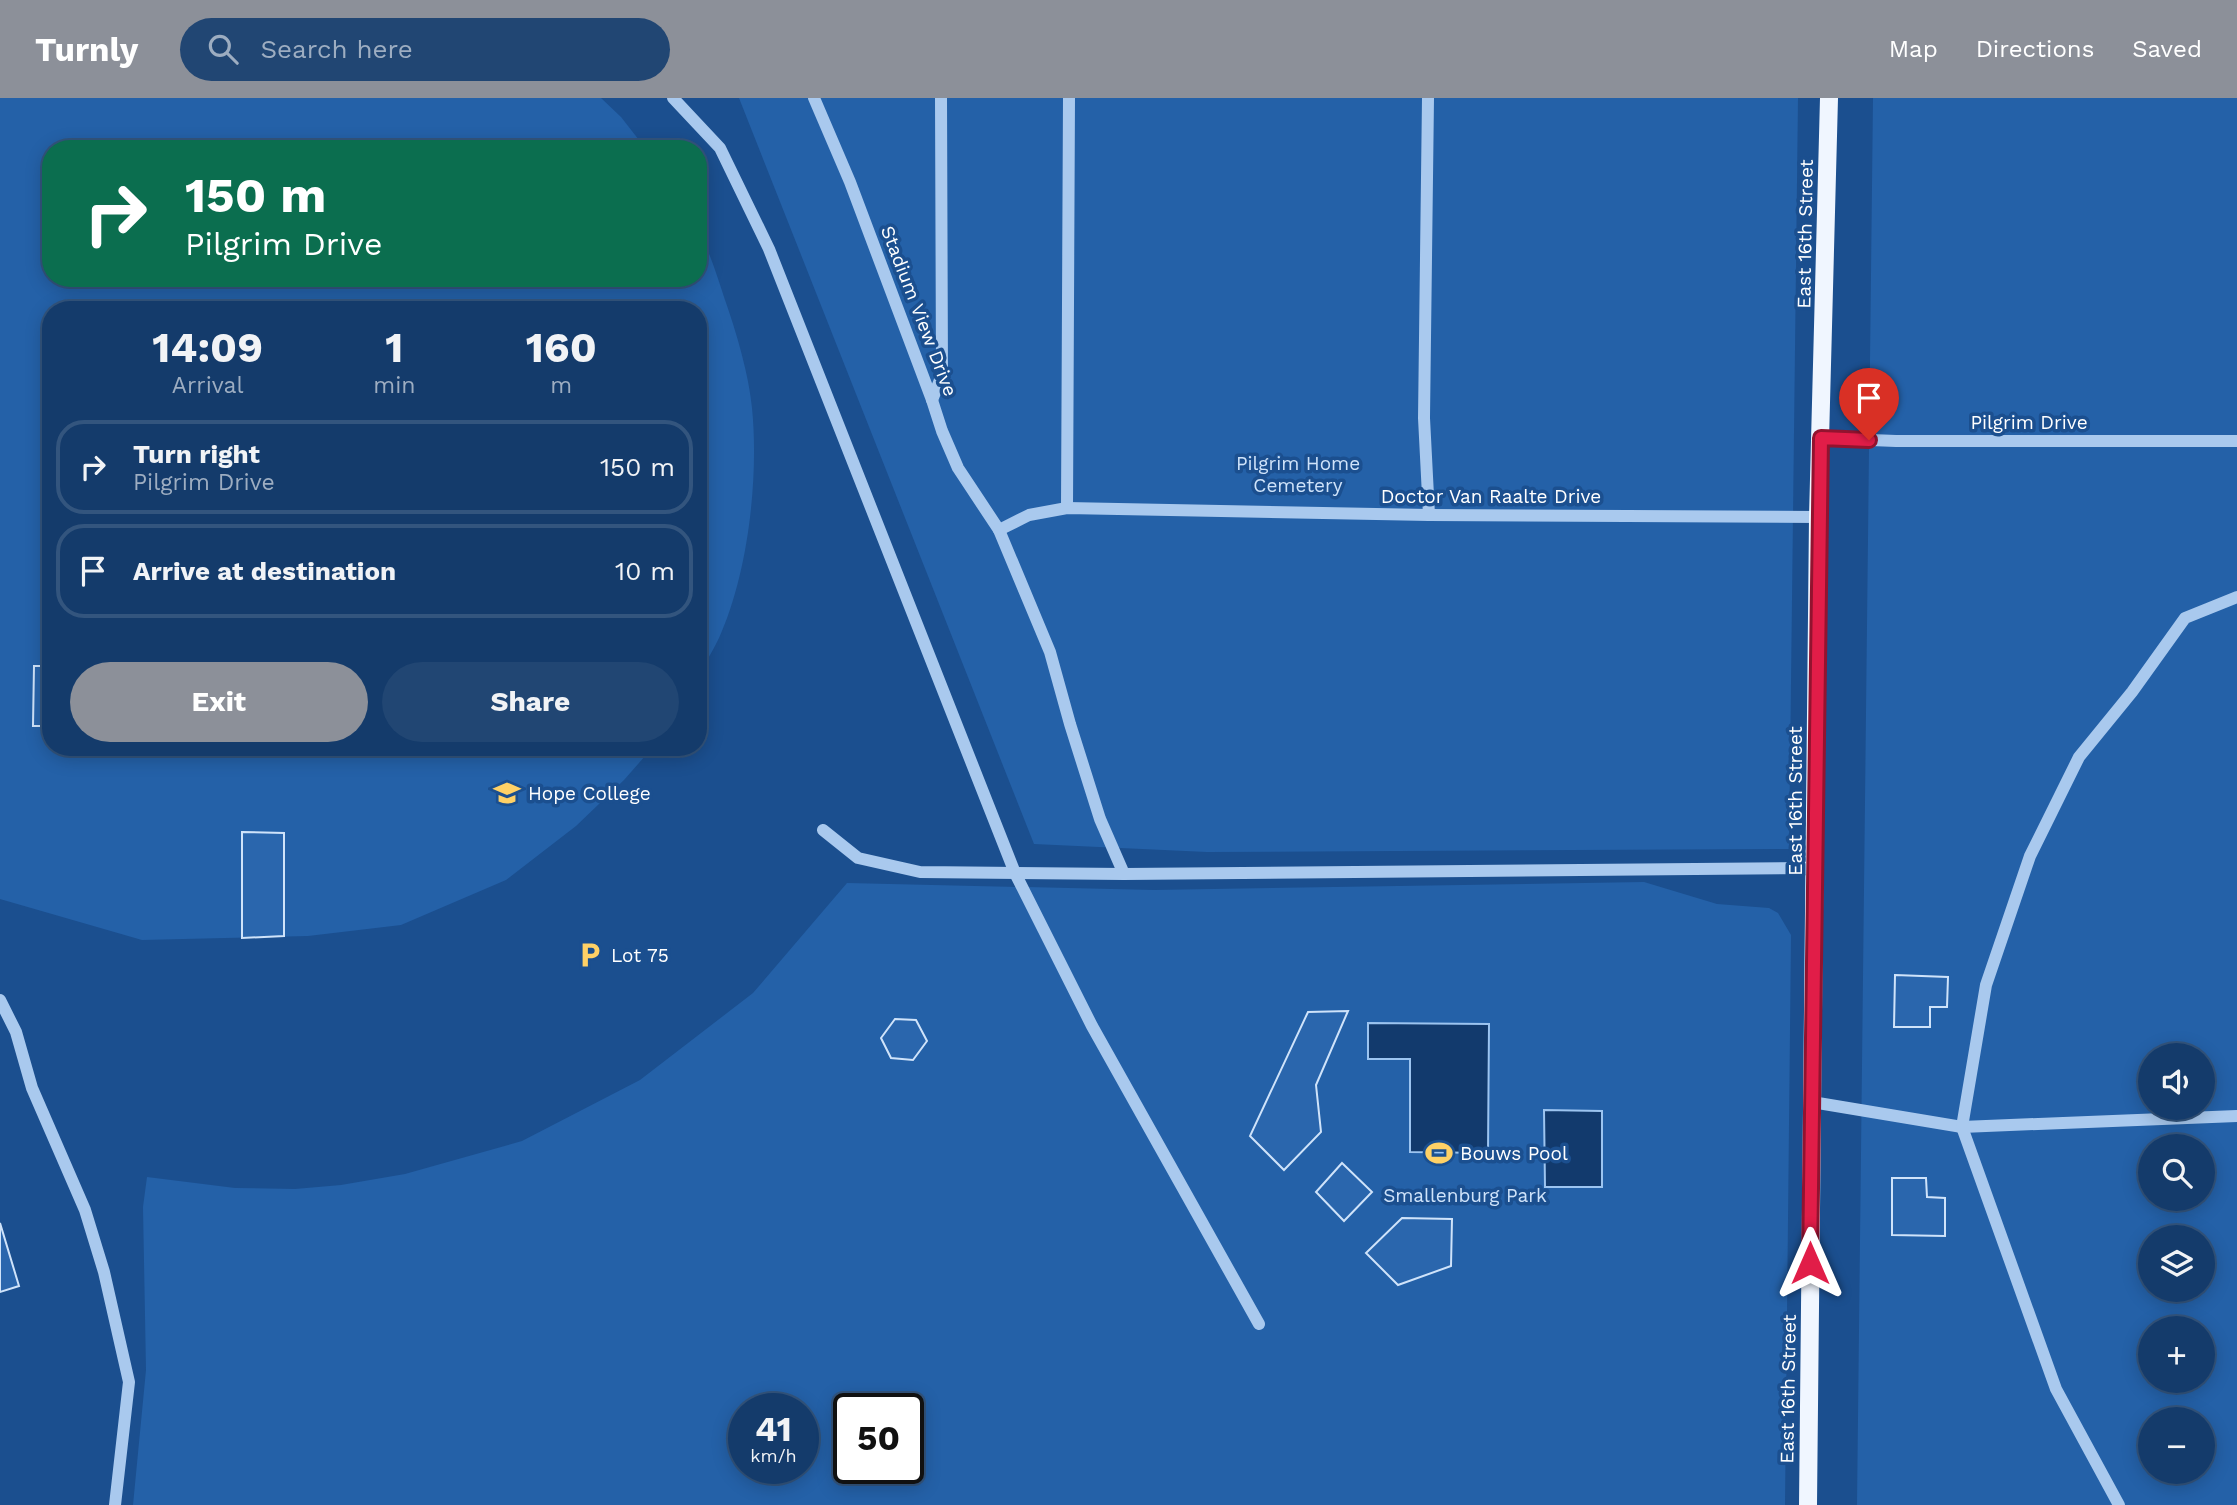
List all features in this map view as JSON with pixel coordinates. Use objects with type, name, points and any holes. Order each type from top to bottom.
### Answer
[{"type":"main road","name":"East 16th Street","points":[[1808,1505],[1818,517],[1829,98]]},
{"type":"lane","points":[[673,98],[720,148],[769,249],[1015,873],[1092,1026],[1259,1324]]},
{"type":"lane","name":"Stadium View Drive","points":[[814,98],[850,182],[942,431],[958,468],[999,530],[1050,652],[1100,819],[1124,874]]},
{"type":"lane","points":[[932,400],[942,375],[941,98]]},
{"type":"lane","points":[[1067,508],[1069,98]]},
{"type":"lane","points":[[1428,98],[1423,418],[1429,515]]},
{"type":"lane","name":"Pilgrim Drive","points":[[1821,438],[1896,441],[2237,442]]},
{"type":"lane","name":"Doctor Van Raalte Drive","points":[[999,530],[1030,515],[1067,508],[1429,515],[1818,517]]},
{"type":"lane","points":[[2119,1505],[2056,1389],[1962,1127],[1986,985],[2030,856],[2079,757],[2132,691],[2185,618],[2237,597]]},
{"type":"lane","points":[[823,830],[858,858],[920,872],[1124,874],[1816,868]]},
{"type":"lane","points":[[0,1000],[16,1032],[32,1088],[85,1210],[110,1296],[129,1382],[115,1505]]},
{"type":"lane","points":[[1812,1102],[1962,1127],[2237,1116]]},
{"type":"green space","points":[[0,98],[601,98],[639,140],[42,140],[42,287],[707,287],[707,250],[745,368],[752,408],[754,464],[744,556],[729,613],[707,660],[707,301],[42,301],[42,756],[645,756],[576,826],[506,880],[401,925],[308,936],[142,940],[0,899]]},
{"type":"green space","name":"Pilgrim Home Cemetery","points":[[739,98],[1798,98],[1789,849],[1207,852],[1034,844]]},
{"type":"green space","points":[[1873,98],[2237,98],[2237,1505],[1857,1505]]},
{"type":"green space","name":"Smallenburg Park","points":[[1644,882],[1717,904],[1769,908],[1778,913],[1791,935],[1785,1505],[133,1505],[146,1370],[143,1207],[147,1177],[235,1188],[295,1189],[341,1185],[405,1174],[522,1141],[640,1080],[753,993],[847,883],[1154,890]]},
{"type":"shaded area","points":[[1368,1023],[1489,1024],[1488,1153],[1410,1152],[1410,1059],[1368,1059]]},
{"type":"shaded area","points":[[1544,1110],[1602,1111],[1602,1187],[1545,1187]]},
{"type":"building","points":[[34,666],[42,666],[42,726],[33,726]]},
{"type":"building","points":[[242,832],[284,833],[284,936],[242,938]]},
{"type":"building","points":[[1895,975],[1948,977],[1947,1007],[1930,1007],[1930,1027],[1894,1027]]},
{"type":"building","points":[[1348,1011],[1316,1085],[1321,1132],[1284,1170],[1250,1136],[1308,1012]]},
{"type":"building","points":[[895,1019],[916,1020],[927,1041],[913,1060],[891,1058],[881,1038]]},
{"type":"building","points":[[1342,1163],[1372,1192],[1344,1221],[1316,1192]]},
{"type":"building","points":[[1892,1178],[1926,1178],[1927,1197],[1945,1198],[1945,1236],[1892,1235]]},
{"type":"building","points":[[1402,1218],[1452,1219],[1451,1266],[1398,1285],[1366,1253]]},
{"type":"building","points":[[0,1223],[19,1286],[0,1292]]},
{"type":"place","name":"Hope College","points":[[507,793]]},
{"type":"place","name":"Lot 75","points":[[590,955]]},
{"type":"place","name":"Bouws Pool","points":[[1439,1153]]},
{"type":"route","points":[[1810,1263],[1821,438],[1869,440]]}]
